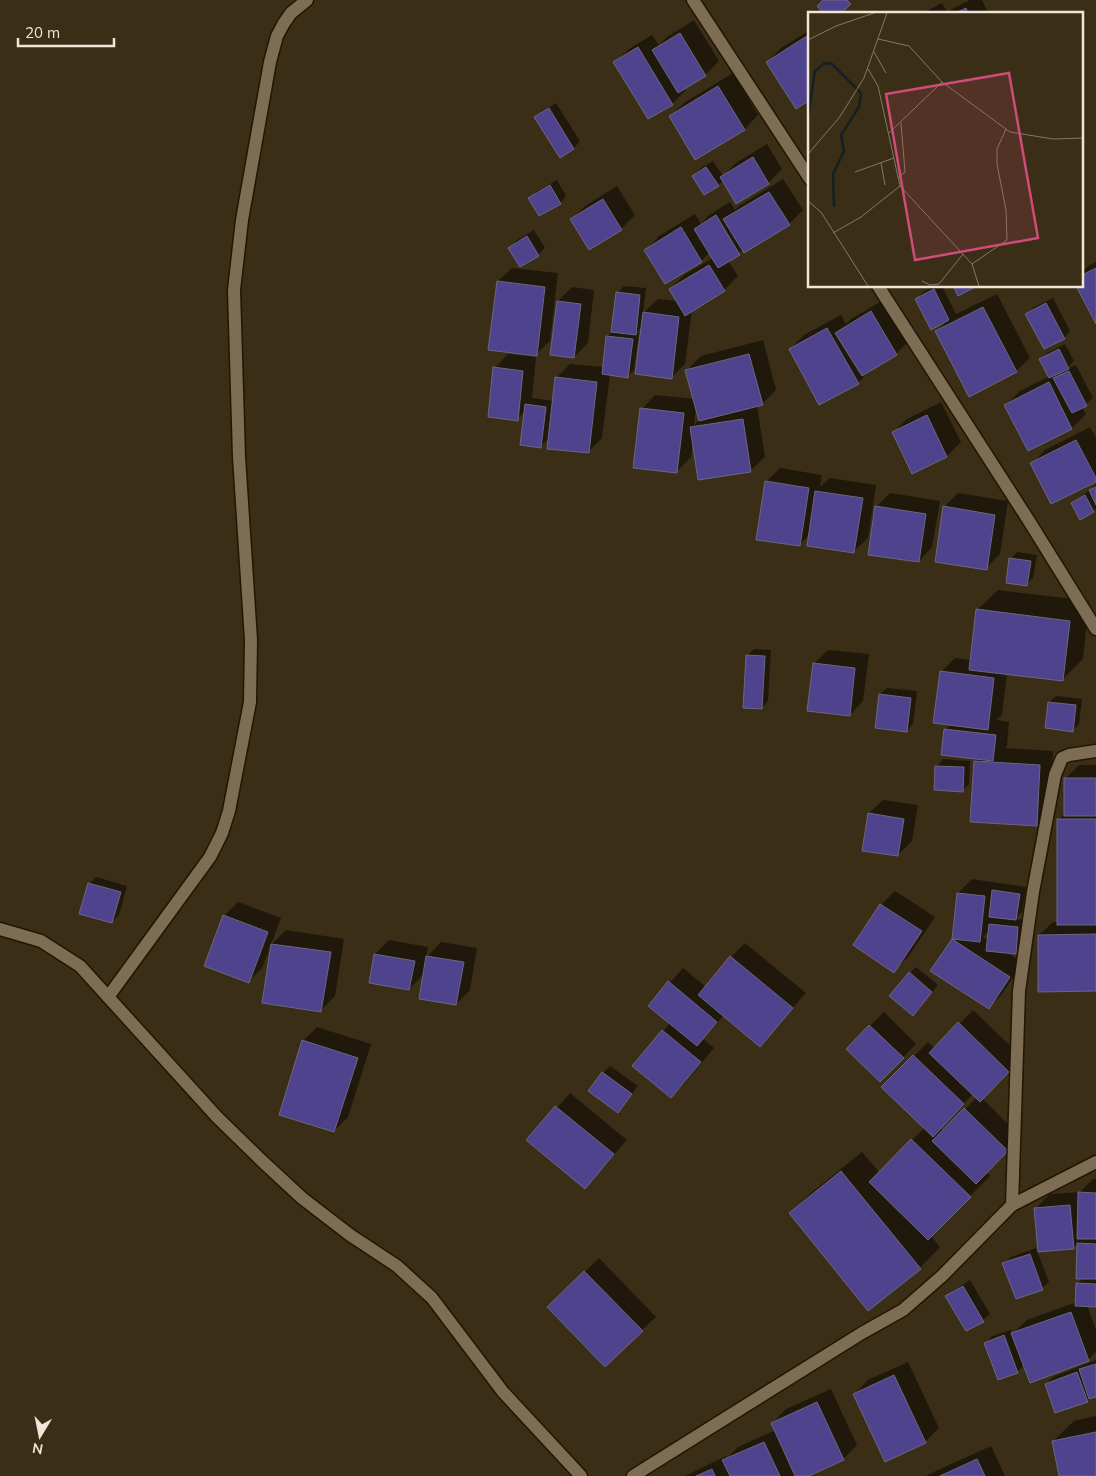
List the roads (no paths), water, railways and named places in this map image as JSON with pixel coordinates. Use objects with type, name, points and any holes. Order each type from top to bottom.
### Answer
[{"type":"street","points":[[108,997],[210,857],[222,833],[229,811],[250,702],[251,640],[238,457],[234,290],[242,220],[270,62],[277,36],[284,23],[291,13],[307,0]]},
{"type":"street","points":[[693,0],[808,176]]},
{"type":"street","points":[[879,288],[1096,629]]},
{"type":"street","points":[[1012,1205],[1019,991],[1033,892],[1055,775],[1062,758],[1069,755],[1096,751]]},
{"type":"street","points":[[0,929],[41,942],[80,966],[217,1117],[302,1198],[350,1235],[397,1266],[432,1298],[503,1392],[581,1476]]},
{"type":"street","points":[[633,1476],[862,1333],[903,1310],[942,1276],[1012,1205],[1096,1162]]}]
